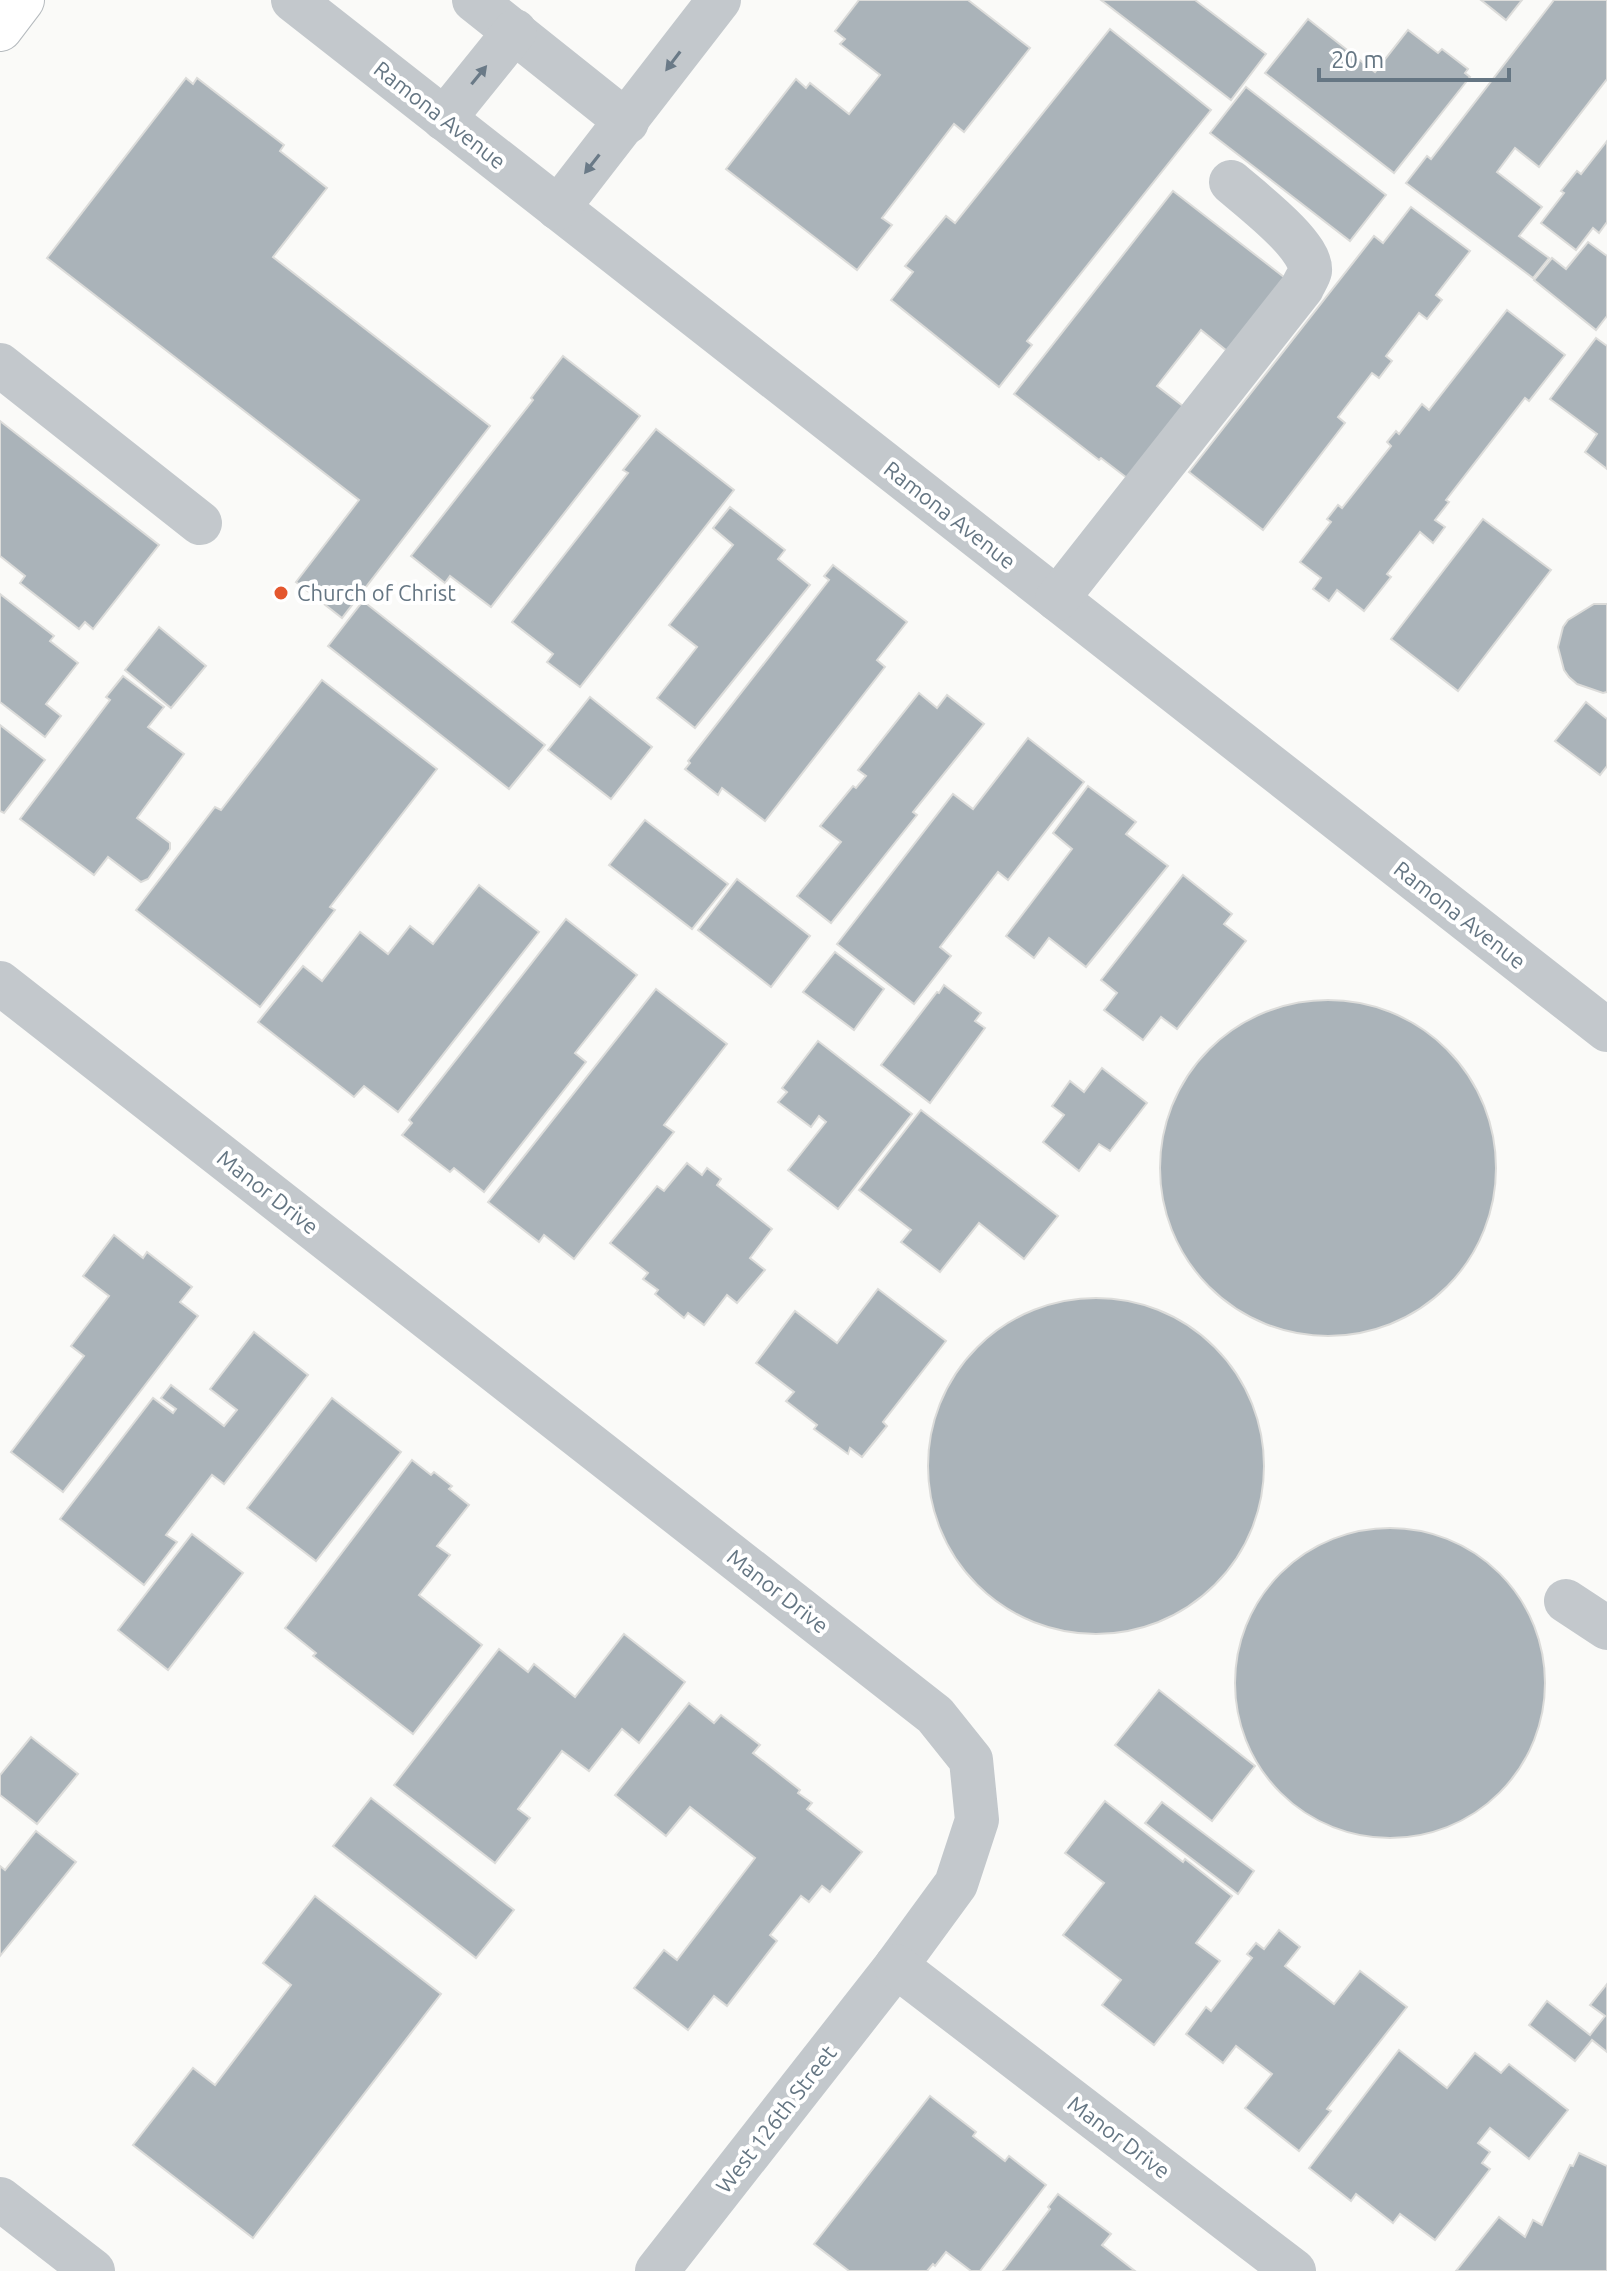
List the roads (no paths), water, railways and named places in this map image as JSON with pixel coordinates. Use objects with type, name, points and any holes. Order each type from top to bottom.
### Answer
[{"type":"main road","points":[[0,29],[22,0]]},
{"type":"street","points":[[474,0],[627,122]]},
{"type":"street","points":[[558,208],[719,0]]},
{"type":"street","name":"Ramona Avenue","points":[[311,5],[444,119],[1607,1030]]},
{"type":"street","points":[[444,119],[515,31]]},
{"type":"street","points":[[1057,599],[1302,288],[1310,270],[1306,255],[1276,221],[1231,182]]},
{"type":"street","points":[[0,365],[200,523]]},
{"type":"street","name":"Manor Drive","points":[[0,983],[935,1715],[971,1760],[977,1820],[956,1884],[896,1966],[1294,2271]]},
{"type":"street","points":[[1566,1601],[1607,1628]]},
{"type":"street","name":"West 126th Street","points":[[657,2271],[896,1966]]},
{"type":"street","points":[[0,2199],[93,2271]]},
{"type":"place","name":"Church of Christ","points":[[281,593]]}]
